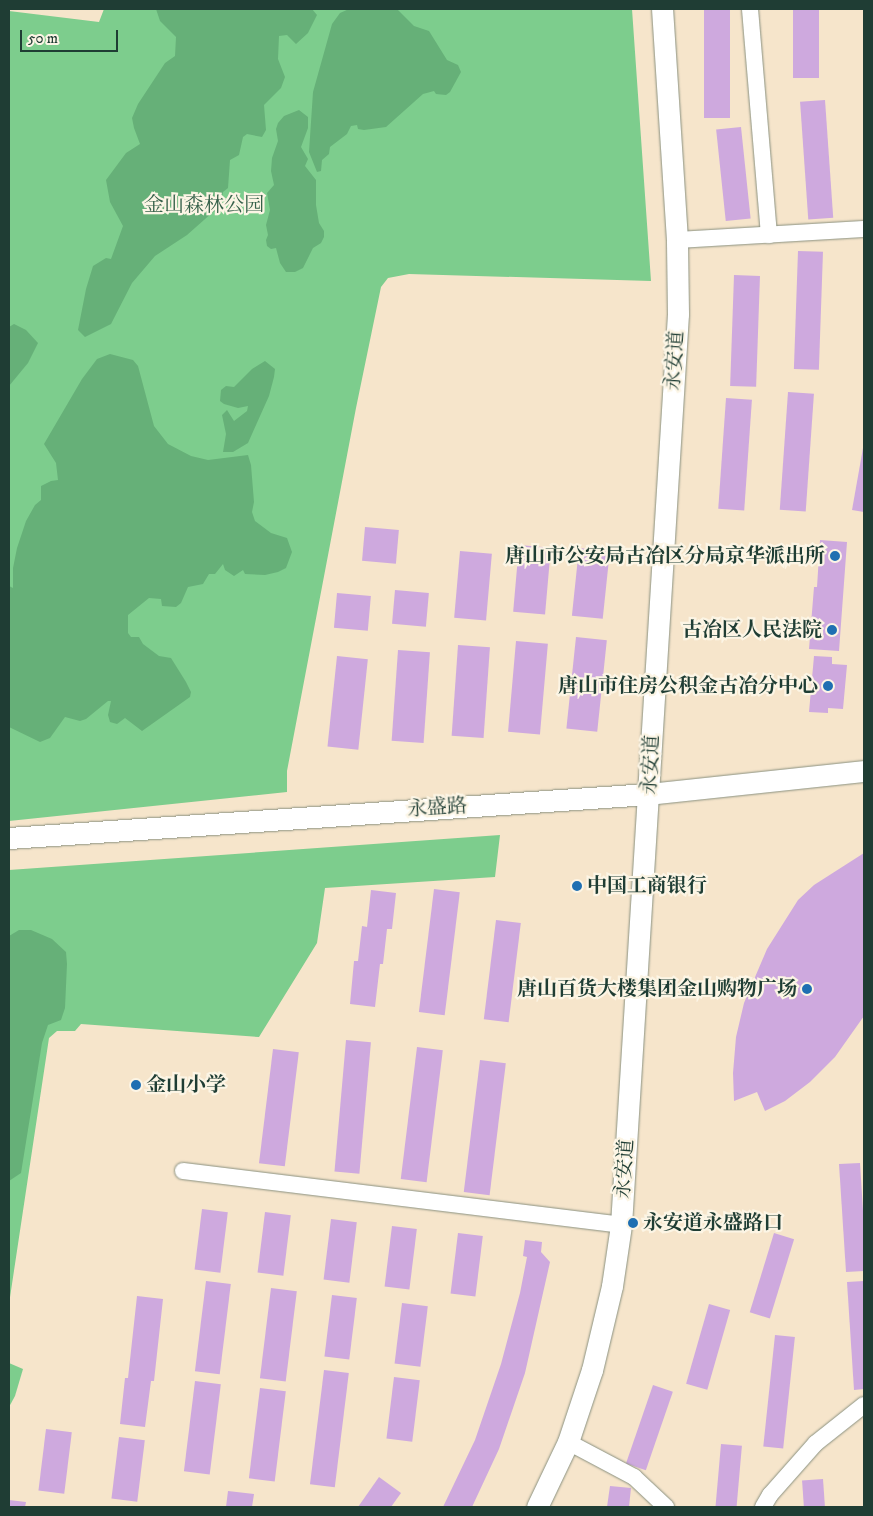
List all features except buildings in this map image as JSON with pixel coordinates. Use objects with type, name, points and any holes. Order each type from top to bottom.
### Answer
[{"type":"main road","name":"永安道","points":[[537,1507],[568,1442],[592,1370],[612,1286],[621,1225],[678,314],[677,240],[662,9]]},
{"type":"main road","name":"永盛路","points":[[9,838],[649,799],[864,771]]},
{"type":"main road","name":"永盛路","points":[[9,849],[864,782]]},
{"type":"street","points":[[750,9],[769,235]]},
{"type":"street","points":[[677,240],[864,229]]},
{"type":"street","points":[[183,1170],[621,1225]]},
{"type":"street","points":[[763,1507],[770,1495],[816,1443],[864,1404]]},
{"type":"street","points":[[568,1442],[634,1477],[666,1507]]},
{"type":"green space","name":"金山森林公园","points":[[104,9],[632,9],[651,281],[409,274],[388,278],[381,287],[356,408],[287,771],[287,792],[9,821],[9,11],[99,22]]},
{"type":"green space","points":[[156,9],[312,9],[317,15],[308,33],[296,44],[287,35],[279,36],[278,59],[285,77],[281,88],[264,105],[266,130],[262,137],[247,134],[243,137],[239,155],[230,160],[228,188],[223,192],[220,211],[213,212],[187,235],[155,256],[132,283],[111,324],[85,337],[78,330],[86,289],[93,266],[106,258],[111,259],[123,226],[110,202],[106,180],[126,153],[140,144],[132,118],[138,104],[165,63],[175,56],[176,37],[160,21]]},
{"type":"green space","points":[[349,9],[398,10],[414,26],[429,31],[447,60],[458,65],[461,72],[450,92],[446,95],[436,94],[434,91],[423,94],[386,127],[364,130],[358,129],[357,125],[351,126],[347,134],[330,147],[329,154],[322,160],[321,171],[317,172],[309,152],[313,92],[332,24],[340,13]]},
{"type":"green space","points":[[299,110],[308,117],[308,128],[301,147],[308,159],[305,166],[316,180],[316,205],[324,237],[321,243],[313,248],[303,268],[295,272],[286,272],[280,263],[276,248],[271,249],[267,246],[266,240],[268,235],[266,225],[270,210],[267,193],[274,185],[271,171],[272,158],[278,141],[276,129],[278,123],[284,116]]},
{"type":"green space","points":[[14,324],[26,330],[38,343],[28,363],[9,386],[9,327]]},
{"type":"green space","points":[[110,354],[133,360],[138,366],[154,426],[168,444],[191,456],[208,460],[248,455],[251,465],[254,502],[252,512],[255,521],[271,533],[287,538],[292,552],[286,568],[278,572],[265,575],[245,574],[243,570],[234,576],[225,570],[223,564],[215,574],[209,574],[203,584],[188,587],[181,603],[176,607],[162,606],[161,599],[149,598],[128,615],[128,633],[131,637],[139,637],[143,644],[159,656],[171,658],[191,692],[190,697],[142,731],[125,718],[117,724],[110,722],[108,715],[111,701],[108,701],[86,719],[80,721],[65,717],[50,738],[40,742],[9,727],[9,586],[13,588],[13,568],[17,548],[26,521],[35,505],[41,500],[41,486],[58,480],[56,463],[44,444],[82,379],[97,359]]},
{"type":"green space","points":[[265,361],[275,369],[274,377],[269,396],[248,443],[233,452],[223,452],[226,434],[222,415],[227,410],[234,421],[247,411],[248,406],[238,408],[224,404],[220,401],[221,390],[226,386],[234,387],[252,369]]},
{"type":"green space","points":[[500,835],[495,877],[325,888],[317,943],[259,1037],[81,1024],[75,1031],[57,1031],[49,1038],[9,1304],[9,870]]},
{"type":"green space","points":[[19,930],[31,930],[52,939],[66,952],[67,964],[65,1008],[61,1020],[48,1025],[42,1043],[21,1173],[9,1181],[9,936]]},
{"type":"green space","points":[[9,1363],[23,1369],[15,1396],[9,1407]]},
{"type":"place","name":"唐山市公安局古冶区分局京华派出所","points":[[835,556]]},
{"type":"place","name":"古冶区人民法院","points":[[832,630]]},
{"type":"place","name":"唐山市住房公积金古冶分中心","points":[[828,686]]},
{"type":"place","name":"中国工商银行","points":[[577,886]]},
{"type":"place","name":"唐山百货大楼集团金山购物广场","points":[[807,989]]},
{"type":"place","name":"金山小学","points":[[136,1085]]},
{"type":"place","name":"永安道永盛路口","points":[[633,1223]]}]
